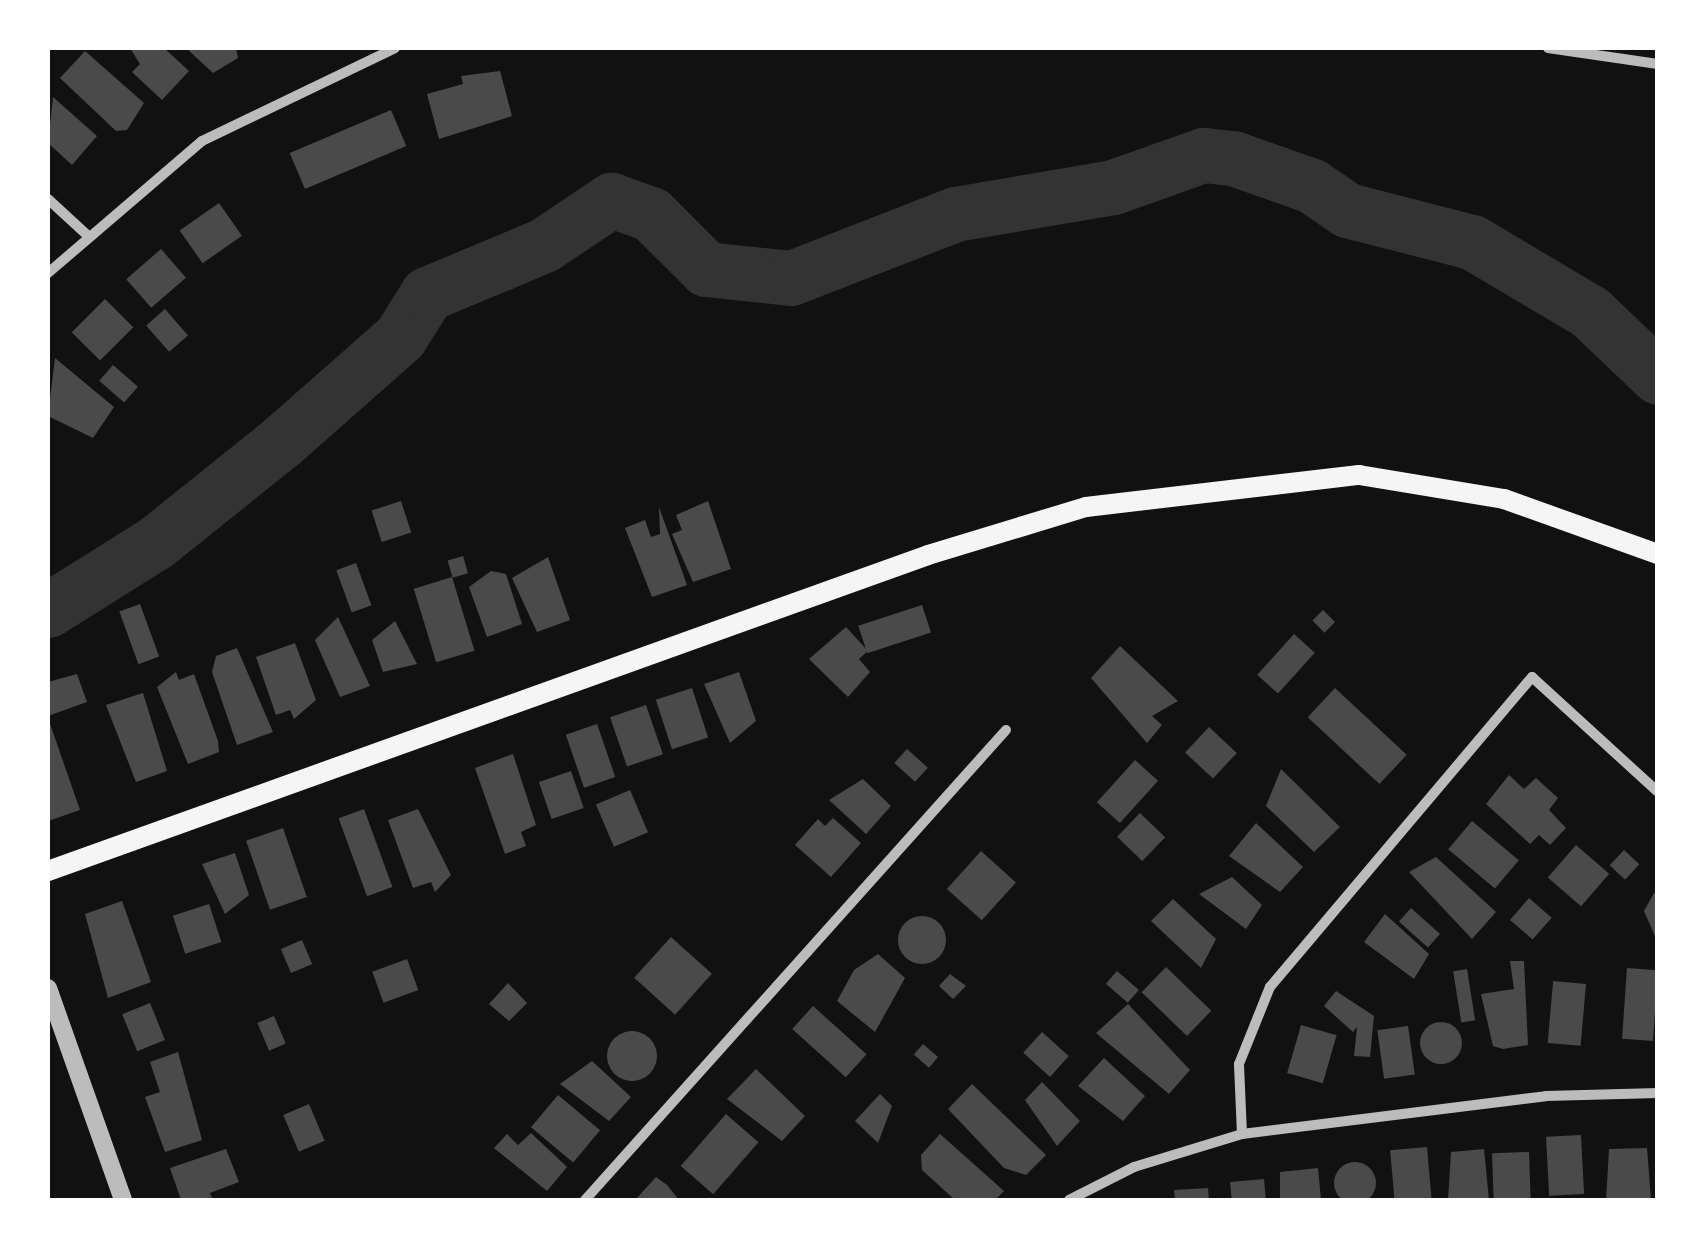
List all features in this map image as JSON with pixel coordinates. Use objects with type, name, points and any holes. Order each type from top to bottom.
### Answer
[{"type":"main road","points":[[48,871],[928,555],[1086,507],[1360,475],[1504,500],[1658,554]]},
{"type":"street","points":[[48,273],[86,234],[202,142],[395,48]]},
{"type":"street","points":[[1548,48],[1658,64]]},
{"type":"street","points":[[48,199],[86,234]]},
{"type":"street","points":[[1242,1134],[1242,1052],[1270,987],[1532,677],[1658,792]]},
{"type":"street","points":[[585,1200],[1006,730]]},
{"type":"street","points":[[48,988],[123,1200]]},
{"type":"street","points":[[1069,1200],[1134,1167],[1242,1134],[1546,1096],[1658,1093]]},
{"type":"building","points":[[130,48],[164,48],[189,71],[162,100],[132,72],[140,64]]},
{"type":"building","points":[[186,48],[236,48],[238,58],[213,73]]},
{"type":"building","points":[[85,51],[144,103],[127,130],[116,131],[60,78]]},
{"type":"building","points":[[500,71],[512,116],[439,139],[427,94],[463,84],[461,76]]},
{"type":"building","points":[[53,97],[97,136],[72,165],[48,143]]},
{"type":"building","points":[[391,110],[406,146],[305,189],[290,153]]},
{"type":"building","points":[[219,203],[242,236],[203,263],[180,231]]},
{"type":"building","points":[[161,249],[186,278],[151,308],[126,279]]},
{"type":"building","points":[[105,299],[133,327],[100,361],[72,332]]},
{"type":"building","points":[[165,309],[188,335],[169,352],[146,325]]},
{"type":"building","points":[[55,358],[114,407],[93,438],[48,416]]},
{"type":"building","points":[[113,365],[138,387],[124,402],[99,381]]},
{"type":"building","points":[[401,501],[411,532],[382,542],[372,511]]},
{"type":"building","points":[[708,501],[731,569],[693,582],[672,534],[682,530],[676,515]]},
{"type":"building","points":[[659,507],[687,585],[652,597],[625,528],[645,520],[651,537],[660,534]]},
{"type":"building","points":[[463,556],[468,573],[453,578],[448,560]]},
{"type":"building","points":[[548,557],[570,620],[537,632],[512,578]]},
{"type":"building","points":[[356,563],[371,605],[352,612],[336,570]]},
{"type":"building","points":[[491,571],[506,574],[522,624],[487,637],[469,587]]},
{"type":"building","points":[[452,577],[475,651],[436,662],[414,589]]},
{"type":"building","points":[[140,604],[159,657],[138,664],[119,612]]},
{"type":"building","points":[[922,605],[931,633],[867,653],[858,626]]},
{"type":"building","points":[[1323,610],[1335,622],[1324,633],[1312,621]]},
{"type":"building","points":[[338,617],[370,686],[340,697],[315,640]]},
{"type":"building","points":[[395,621],[417,664],[383,672],[372,640]]},
{"type":"building","points":[[846,627],[868,651],[859,659],[870,672],[848,697],[809,659]]},
{"type":"building","points":[[1294,634],[1315,653],[1278,694],[1257,675]]},
{"type":"building","points":[[295,643],[316,700],[294,719],[290,710],[276,715],[256,657]]},
{"type":"building","points":[[1120,646],[1178,701],[1152,716],[1162,725],[1147,743],[1091,678]]},
{"type":"building","points":[[237,648],[273,732],[237,745],[212,672],[216,656]]},
{"type":"building","points":[[176,672],[179,680],[194,674],[218,741],[219,752],[188,764],[157,687]]},
{"type":"building","points":[[739,672],[756,721],[730,743],[704,684]]},
{"type":"building","points":[[77,674],[87,702],[48,716],[48,682]]},
{"type":"building","points":[[692,688],[708,737],[672,749],[656,700]]},
{"type":"building","points":[[1335,688],[1407,755],[1379,784],[1308,717]]},
{"type":"building","points":[[143,693],[167,771],[136,782],[106,705]]},
{"type":"building","points":[[646,705],[663,754],[627,767],[610,717]]},
{"type":"building","points":[[48,718],[80,810],[48,821]]},
{"type":"building","points":[[597,724],[615,777],[584,788],[566,735]]},
{"type":"building","points":[[1209,727],[1237,753],[1213,779],[1185,753]]},
{"type":"building","points":[[907,749],[928,768],[915,782],[894,763]]},
{"type":"building","points":[[513,754],[536,825],[521,832],[526,846],[505,854],[475,768]]},
{"type":"building","points":[[1135,760],[1158,781],[1120,823],[1097,802]]},
{"type":"building","points":[[1281,769],[1340,827],[1314,852],[1266,806]]},
{"type":"building","points":[[571,771],[584,808],[552,819],[539,782]]},
{"type":"building","points":[[1509,775],[1524,789],[1536,778],[1558,798],[1549,810],[1566,828],[1550,845],[1539,835],[1530,844],[1486,804]]},
{"type":"building","points":[[863,779],[891,806],[866,834],[829,800]]},
{"type":"building","points":[[630,790],[648,832],[614,847],[596,804]]},
{"type":"building","points":[[364,809],[392,887],[367,896],[339,818]]},
{"type":"building","points":[[418,809],[451,875],[435,892],[431,882],[413,888],[388,820]]},
{"type":"building","points":[[1140,813],[1165,837],[1142,861],[1117,837]]},
{"type":"building","points":[[833,818],[861,843],[831,877],[795,845],[818,819],[825,826]]},
{"type":"building","points":[[1472,821],[1519,860],[1495,889],[1448,849]]},
{"type":"building","points":[[1256,823],[1303,867],[1280,892],[1229,856]]},
{"type":"building","points":[[283,828],[307,897],[270,910],[246,841]]},
{"type":"building","points":[[1576,845],[1609,874],[1581,906],[1548,877]]},
{"type":"building","points":[[1624,850],[1639,864],[1625,880],[1610,865]]},
{"type":"building","points":[[981,851],[1016,882],[982,920],[947,889]]},
{"type":"building","points":[[235,853],[249,895],[225,914],[202,864]]},
{"type":"building","points":[[1436,857],[1496,912],[1472,939],[1409,872]]},
{"type":"building","points":[[1232,877],[1262,905],[1246,929],[1199,894]]},
{"type":"building","points":[[1654,893],[1658,896],[1658,943],[1644,911]]},
{"type":"building","points":[[1529,898],[1552,918],[1533,940],[1510,920]]},
{"type":"building","points":[[1173,899],[1216,939],[1201,968],[1151,921]]},
{"type":"building","points":[[122,901],[151,982],[108,998],[85,914]]},
{"type":"building","points":[[209,904],[221,942],[185,954],[173,916]]},
{"type":"building","points":[[1411,908],[1440,934],[1428,947],[1399,921]]},
{"type":"building","points":[[1385,914],[1429,954],[1414,979],[1364,942]]},
{"type":"building","points":[[922,916],[939,923],[946,940],[939,957],[922,964],[905,957],[898,940],[905,923]]},
{"type":"building","points":[[671,937],[712,974],[675,1015],[634,978]]},
{"type":"building","points":[[302,940],[312,964],[291,973],[281,949]]},
{"type":"building","points":[[878,954],[905,978],[875,1032],[837,1001],[854,970]]},
{"type":"building","points":[[407,959],[418,990],[384,1003],[372,972]]},
{"type":"building","points":[[1510,961],[1524,961],[1528,1045],[1503,1049],[1493,1046],[1481,994],[1514,989]]},
{"type":"building","points":[[1166,967],[1211,1011],[1187,1036],[1142,992]]},
{"type":"building","points":[[1627,968],[1658,970],[1653,1041],[1622,1039]]},
{"type":"building","points":[[1467,969],[1475,1020],[1461,1023],[1453,971]]},
{"type":"building","points":[[1117,971],[1139,990],[1128,1003],[1106,984]]},
{"type":"building","points":[[950,974],[966,986],[953,999],[939,986]]},
{"type":"building","points":[[1553,981],[1586,984],[1581,1046],[1548,1043]]},
{"type":"building","points":[[508,983],[527,1003],[509,1021],[489,1004]]},
{"type":"building","points":[[1336,991],[1374,1016],[1370,1057],[1354,1056],[1357,1027],[1353,1032],[1324,1006]]},
{"type":"building","points":[[150,1003],[165,1040],[137,1051],[122,1014]]},
{"type":"building","points":[[1128,1004],[1190,1070],[1169,1094],[1096,1033]]},
{"type":"building","points":[[813,1006],[867,1054],[846,1077],[792,1029]]},
{"type":"building","points":[[274,1016],[286,1044],[269,1051],[257,1023]]},
{"type":"building","points":[[1441,1022],[1456,1028],[1462,1043],[1456,1058],[1441,1064],[1426,1058],[1420,1043],[1426,1028]]},
{"type":"building","points":[[1301,1025],[1337,1035],[1323,1083],[1287,1073]]},
{"type":"building","points":[[1408,1026],[1415,1075],[1384,1079],[1377,1030]]},
{"type":"building","points":[[632,1031],[650,1038],[657,1056],[650,1074],[632,1081],[614,1074],[607,1056],[614,1038]]},
{"type":"building","points":[[1042,1032],[1069,1056],[1050,1077],[1023,1053]]},
{"type":"building","points":[[923,1044],[938,1057],[929,1068],[914,1055]]},
{"type":"building","points":[[178,1052],[202,1140],[165,1152],[145,1097],[160,1092],[150,1062]]},
{"type":"building","points":[[1104,1058],[1145,1096],[1123,1121],[1078,1086]]},
{"type":"building","points":[[592,1061],[631,1097],[609,1121],[560,1084]]},
{"type":"building","points":[[756,1069],[805,1116],[782,1141],[727,1099]]},
{"type":"building","points":[[1042,1082],[1080,1121],[1057,1146],[1025,1100]]},
{"type":"building","points":[[972,1084],[1046,1155],[1026,1175],[1004,1168],[948,1109]]},
{"type":"building","points":[[880,1094],[892,1106],[878,1143],[855,1121]]},
{"type":"building","points":[[558,1095],[600,1130],[573,1163],[531,1127]]},
{"type":"building","points":[[309,1104],[325,1141],[299,1152],[283,1115]]},
{"type":"building","points":[[726,1114],[758,1142],[713,1194],[681,1166]]},
{"type":"building","points":[[531,1133],[567,1167],[547,1191],[494,1148],[507,1134],[518,1145]]},
{"type":"building","points":[[940,1134],[1004,1191],[995,1200],[955,1200],[922,1170],[921,1155]]},
{"type":"building","points":[[1581,1135],[1584,1194],[1549,1196],[1546,1137]]},
{"type":"building","points":[[1427,1147],[1432,1200],[1394,1200],[1390,1150]]},
{"type":"building","points":[[1647,1148],[1651,1200],[1606,1200],[1609,1149]]},
{"type":"building","points":[[226,1149],[239,1182],[210,1193],[213,1200],[181,1200],[170,1168]]},
{"type":"building","points":[[1484,1149],[1489,1200],[1448,1200],[1451,1152]]},
{"type":"building","points":[[1529,1152],[1531,1200],[1494,1200],[1492,1153]]},
{"type":"building","points":[[1355,1162],[1370,1168],[1376,1183],[1370,1198],[1355,1204],[1340,1198],[1334,1183],[1340,1168]]},
{"type":"building","points":[[1318,1168],[1321,1200],[1280,1200],[1280,1172]]},
{"type":"building","points":[[656,1177],[667,1185],[679,1200],[635,1200]]},
{"type":"building","points":[[1264,1179],[1266,1200],[1232,1200],[1230,1182]]},
{"type":"building","points":[[1208,1188],[1209,1200],[1175,1200],[1174,1190]]},
{"type":"waterway","points":[[48,610],[155,543],[281,442],[400,337],[427,294],[544,245],[611,200],[651,214],[706,269],[791,278],[955,214],[1113,187],[1203,155],[1233,158],[1312,186],[1347,210],[1472,242],[1590,312],[1658,377]]}]
